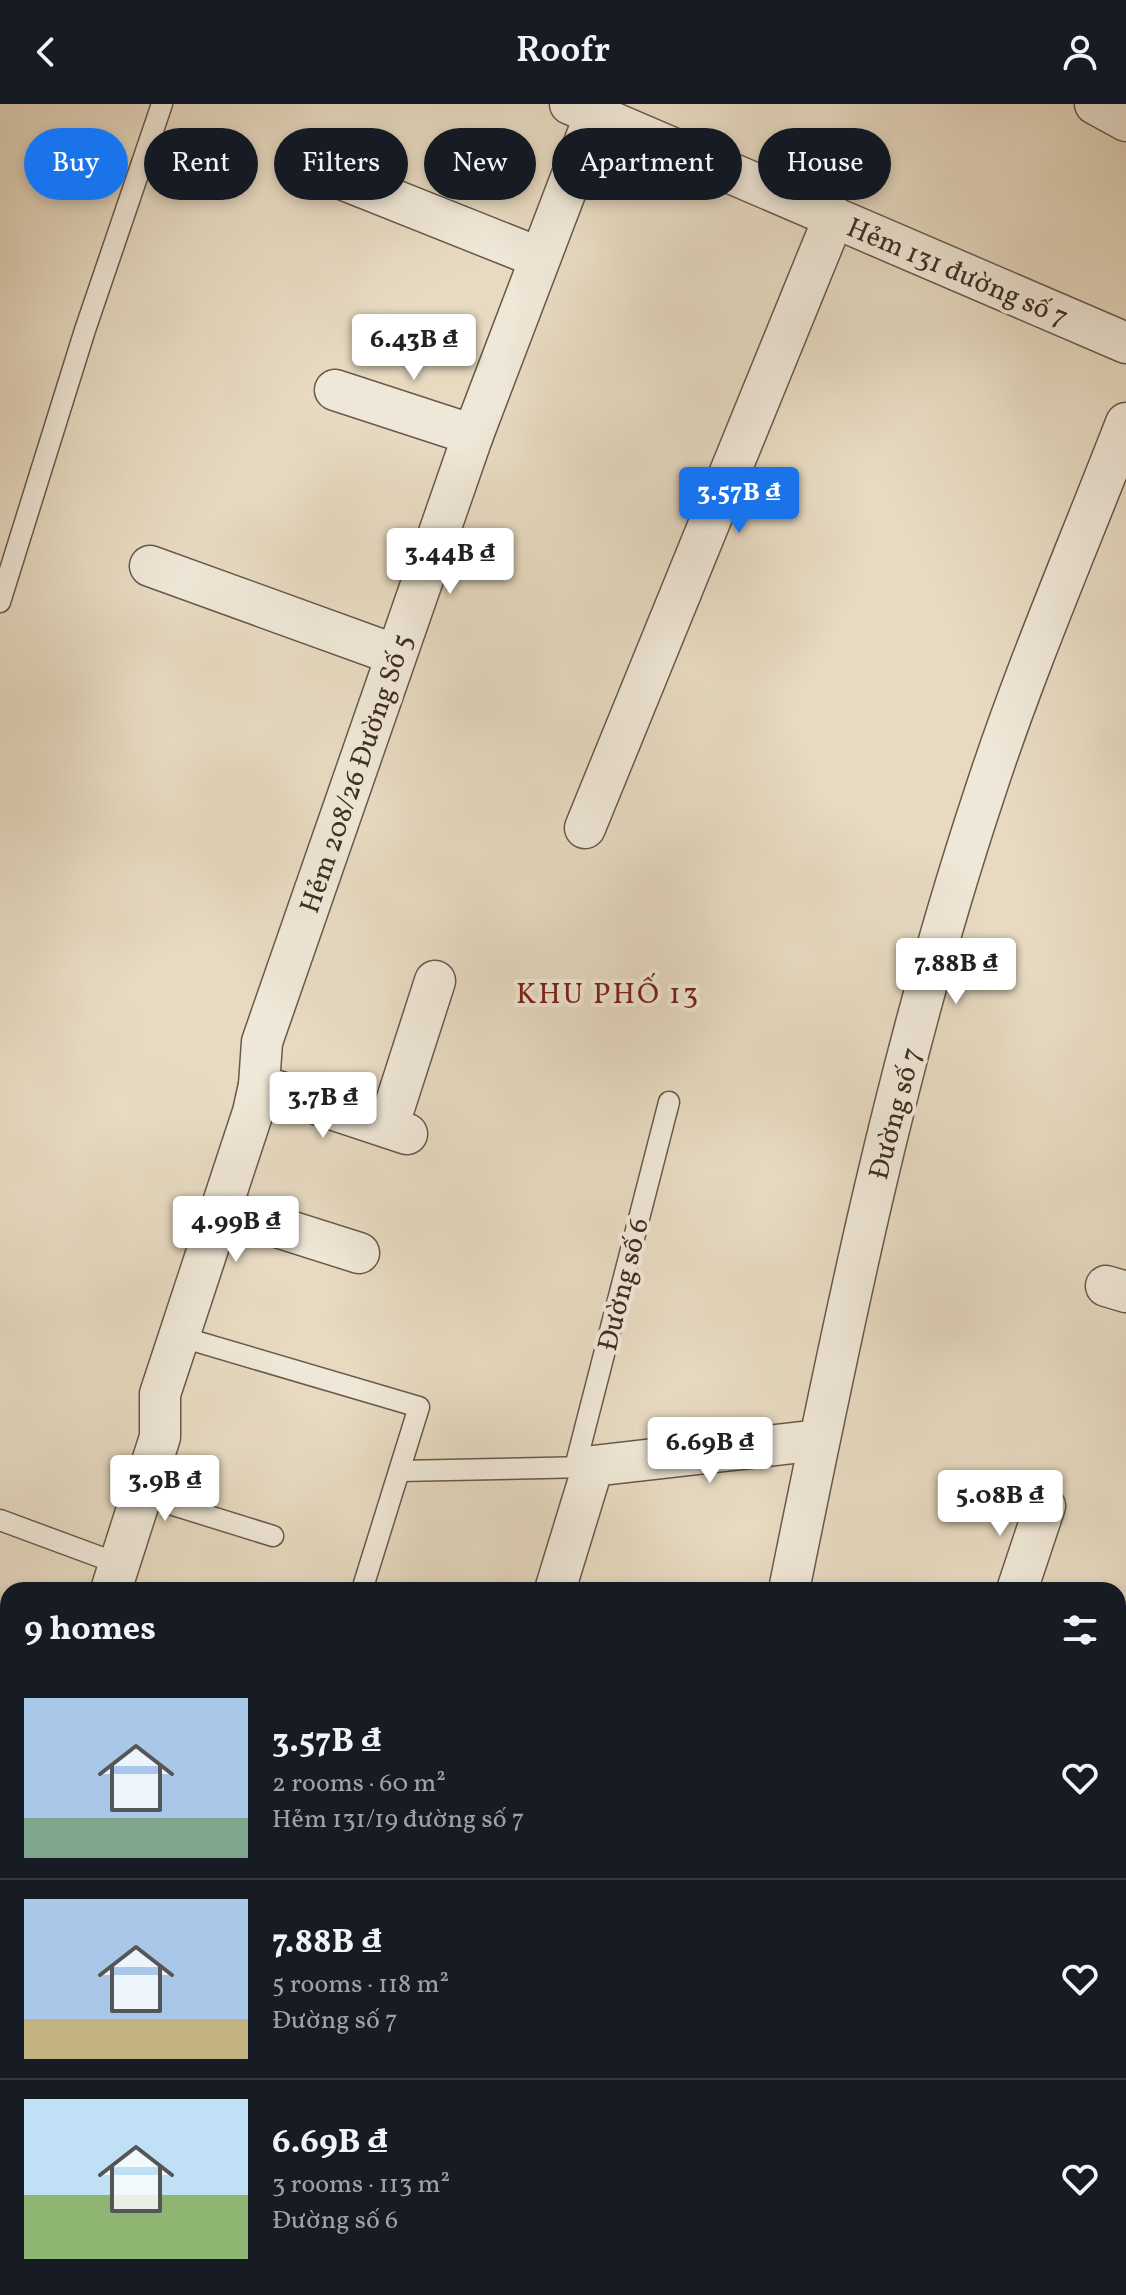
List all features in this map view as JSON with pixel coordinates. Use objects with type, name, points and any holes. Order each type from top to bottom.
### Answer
[{"type":"street","points":[[1095,104],[1126,121]]},
{"type":"street","name":"Hẻm 131 đường số 7","points":[[588,107],[1126,343]]},
{"type":"street","name":"Hẻm 208/26 Đường Số 5","points":[[115,1577],[160,1437],[160,1394],[259,1085],[262,1042],[473,435],[540,258],[588,107]]},
{"type":"street","points":[[394,200],[540,258]]},
{"type":"street","points":[[585,828],[834,217]]},
{"type":"street","points":[[335,390],[473,435]]},
{"type":"street","name":"Đường số 7","points":[[791,1582],[872,1193],[958,878],[1012,715],[1126,423]]},
{"type":"street","points":[[150,566],[396,655]]},
{"type":"street","points":[[259,1085],[397,1131],[435,981]]},
{"type":"street","points":[[220,1209],[359,1253]]},
{"type":"street","points":[[584,1467],[819,1440]]},
{"type":"street","name":"Đường số 6","points":[[557,1582],[584,1467]]},
{"type":"street","points":[[1020,1582],[1045,1506]]},
{"type":"lane","points":[[0,602],[85,330],[162,104]]},
{"type":"lane","name":"Đường số 6","points":[[584,1467],[669,1102]]},
{"type":"lane","points":[[178,1336],[419,1407],[365,1582]]},
{"type":"lane","points":[[400,1471],[584,1467]]},
{"type":"lane","points":[[141,1495],[273,1536]]},
{"type":"lane","points":[[0,1520],[115,1577]]},
{"type":"district","name":"KHU PHỐ 13","points":[[608,993]]}]
